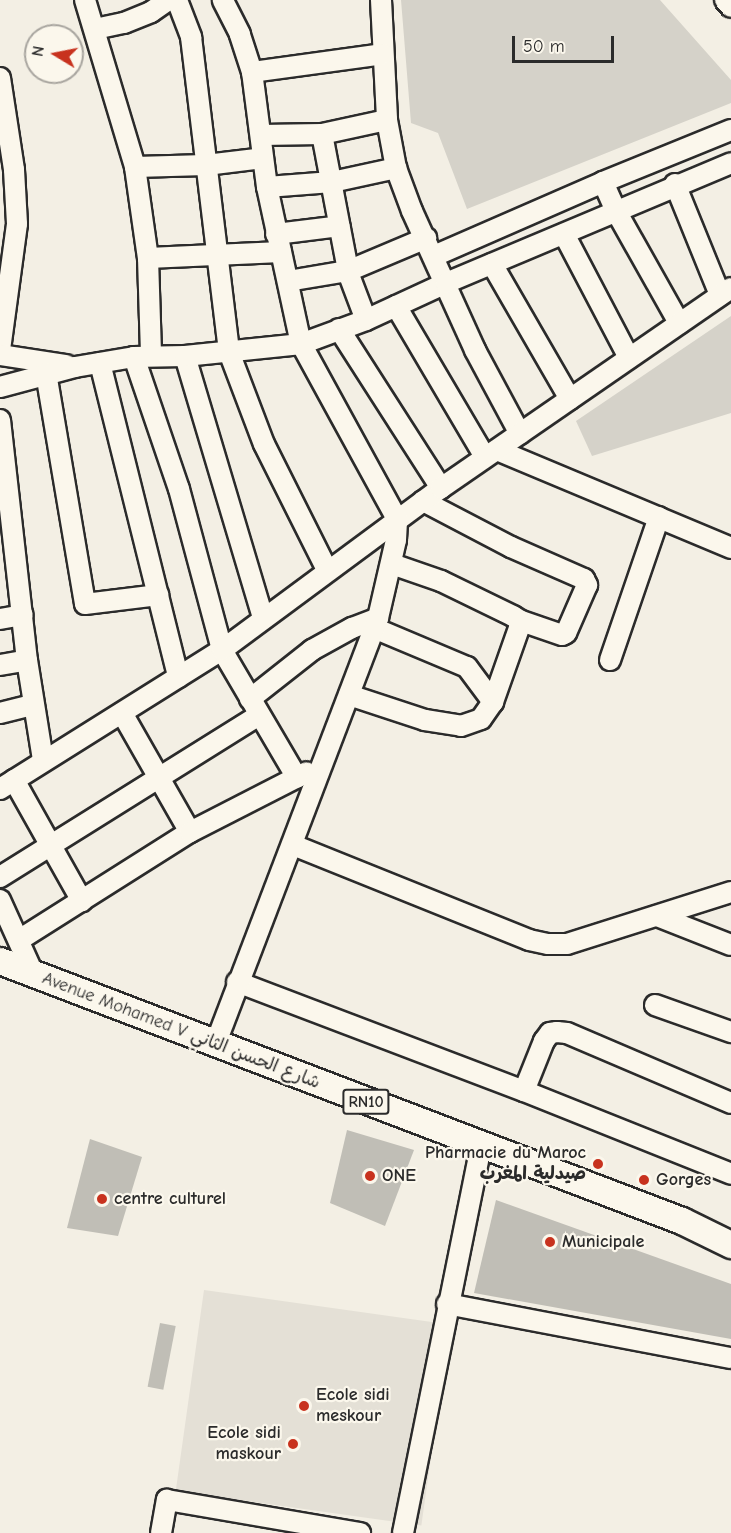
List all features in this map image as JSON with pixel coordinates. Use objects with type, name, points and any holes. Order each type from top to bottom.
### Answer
[{"type":"main road","name":"Avenue Mohamed V شارع الحسن الثاني","points":[[0,961],[215,1045],[682,1221],[731,1245]]},
{"type":"street","points":[[85,0],[135,167],[148,258],[142,357],[222,650],[297,778]]},
{"type":"street","points":[[95,29],[124,23],[151,12],[168,0]]},
{"type":"street","points":[[177,0],[191,37],[229,352],[264,444],[327,570]]},
{"type":"street","points":[[215,1045],[237,982],[293,845],[376,623],[392,564],[397,519],[301,344],[267,187],[252,72],[240,34],[223,0]]},
{"type":"street","points":[[381,0],[387,120],[396,168],[475,350],[520,435]]},
{"type":"street","points":[[724,0],[731,8]]},
{"type":"street","points":[[252,72],[383,54]]},
{"type":"street","points":[[0,80],[7,170],[16,224],[0,350]]},
{"type":"street","points":[[261,135],[322,134],[387,120]]},
{"type":"street","points":[[434,256],[603,182],[731,130]]},
{"type":"street","points":[[322,134],[348,271],[366,320]]},
{"type":"street","points":[[135,167],[206,165],[263,158]]},
{"type":"street","points":[[0,387],[46,373],[142,357],[185,356],[301,344],[366,320],[675,184],[731,163]]},
{"type":"street","points":[[267,187],[332,182],[396,168]]},
{"type":"street","points":[[603,182],[616,211],[680,323]]},
{"type":"street","points":[[82,901],[50,846],[7,784],[222,650],[397,519],[726,292],[675,184]]},
{"type":"street","points":[[148,258],[216,256],[279,243],[340,226]]},
{"type":"street","points":[[564,234],[629,358]]},
{"type":"street","points":[[288,281],[348,271],[426,238]]},
{"type":"street","points":[[492,264],[570,399]]},
{"type":"street","points":[[396,306],[491,454],[659,517],[731,548]]},
{"type":"street","points":[[339,329],[441,488]]},
{"type":"street","points":[[0,355],[75,367]]},
{"type":"street","points":[[185,356],[263,618]]},
{"type":"street","points":[[100,363],[178,677]]},
{"type":"street","points":[[46,373],[85,604],[158,595]]},
{"type":"street","points":[[0,420],[6,524],[23,615],[33,705],[43,760]]},
{"type":"street","points":[[392,564],[441,581],[521,621],[562,635],[566,633],[587,585],[584,579],[501,542],[423,501]]},
{"type":"street","points":[[609,660],[659,517]]},
{"type":"street","points":[[0,619],[23,615]]},
{"type":"street","points":[[349,694],[425,720],[461,726],[481,719],[493,702],[521,621]]},
{"type":"street","points":[[0,877],[159,778],[254,707],[312,650],[352,628],[376,623],[467,667],[493,702]]},
{"type":"street","points":[[0,665],[27,660]]},
{"type":"street","points":[[0,713],[33,705]]},
{"type":"street","points":[[122,713],[190,832]]},
{"type":"street","points":[[19,940],[190,832],[323,764]]},
{"type":"street","points":[[293,845],[529,940],[548,945],[567,944],[731,892]]},
{"type":"street","points":[[0,900],[33,973]]},
{"type":"street","points":[[657,916],[731,945]]},
{"type":"street","points":[[237,982],[524,1091],[731,1174]]},
{"type":"street","points":[[655,1005],[731,1032]]},
{"type":"street","points":[[524,1091],[544,1041],[550,1034],[557,1032],[567,1033],[731,1103]]},
{"type":"street","points":[[403,1533],[447,1304],[481,1146]]},
{"type":"street","points":[[447,1304],[731,1358]]},
{"type":"street","points":[[160,1533],[167,1500],[360,1533]]},
{"type":"shaded area","points":[[401,0],[660,0],[731,80],[731,103],[467,209],[438,133],[411,123]]},
{"type":"shaded area","points":[[731,316],[731,413],[592,456],[576,421]]},
{"type":"shaded area","name":"Ecole sidi meskour","points":[[204,1290],[450,1325],[421,1526],[176,1491]]},
{"type":"building","name":"ONE","points":[[347,1130],[414,1150],[385,1226],[330,1203]]},
{"type":"building","name":"centre culturel","points":[[90,1139],[142,1157],[118,1236],[67,1228]]},
{"type":"building","name":"Municipale","points":[[496,1200],[731,1284],[731,1339],[474,1293]]},
{"type":"building","points":[[160,1323],[176,1326],[163,1390],[148,1387]]},
{"type":"place","name":"Pharmacie du Maroc صيدلية المغرب","points":[[598,1164]]},
{"type":"place","name":"ONE","points":[[370,1176]]},
{"type":"place","name":"Gorges","points":[[644,1180]]},
{"type":"place","name":"centre culturel","points":[[102,1199]]},
{"type":"place","name":"Municipale","points":[[550,1242]]},
{"type":"place","name":"Ecole sidi meskour","points":[[304,1406]]},
{"type":"place","name":"Ecole sidi maskour","points":[[293,1444]]}]
